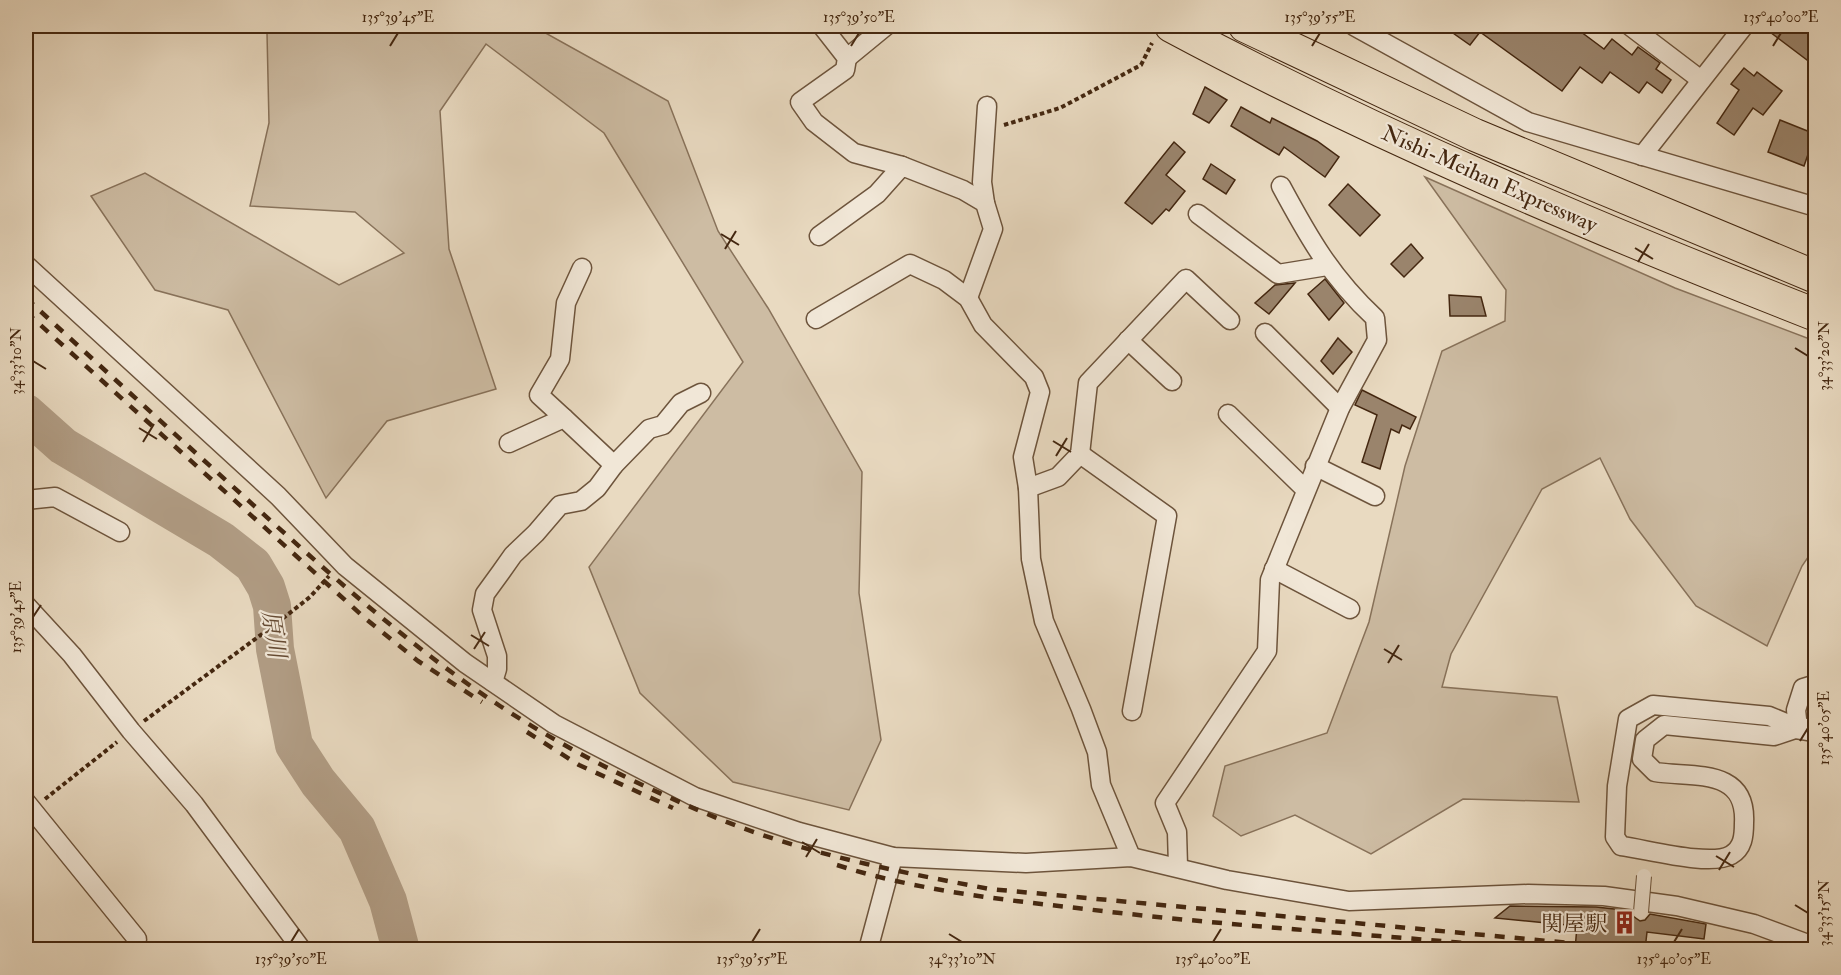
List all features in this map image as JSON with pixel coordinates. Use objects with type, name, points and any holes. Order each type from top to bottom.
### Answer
[{"type":"highway","name":"Nishi-Meihan Expressway","points":[[1245,26],[1475,135],[1815,277]]},
{"type":"highway","name":"Nishi-Meihan Expressway","points":[[1162,33],[1464,168],[1815,315]]},
{"type":"street","points":[[822,26],[847,58]]},
{"type":"street","points":[[886,26],[847,58],[845,70],[800,102],[814,122],[854,153],[903,166],[963,190],[985,203]]},
{"type":"street","points":[[1354,26],[1528,122],[1815,207]]},
{"type":"street","points":[[1630,26],[1701,80]]},
{"type":"street","points":[[1642,156],[1744,26]]},
{"type":"street","points":[[968,298],[993,229],[985,203],[982,182],[987,106]]},
{"type":"street","points":[[819,236],[877,194],[903,166]]},
{"type":"street","points":[[1178,866],[1177,832],[1165,802],[1267,651],[1270,580],[1305,489],[1340,408],[1377,340],[1375,318],[1346,291],[1327,266],[1281,186]]},
{"type":"street","points":[[1198,214],[1278,274],[1327,266]]},
{"type":"street","points":[[816,319],[910,264],[944,280],[968,298],[983,325],[1034,377],[1040,392],[1023,458],[1028,488],[1031,559],[1044,621],[1097,752],[1101,785],[1131,857]]},
{"type":"street","points":[[26,266],[278,496],[345,566],[465,663],[554,724],[695,797],[799,832],[893,857],[1026,863],[1131,857],[1178,866],[1227,880],[1349,900],[1493,895],[1605,896],[1677,906],[1754,924],[1815,947]]},
{"type":"street","points":[[582,268],[566,303],[560,359],[539,395],[614,465]]},
{"type":"street","points":[[1028,488],[1058,477],[1080,454],[1088,383],[1186,279],[1230,320]]},
{"type":"street","points":[[1265,333],[1340,408]]},
{"type":"street","points":[[1128,340],[1172,381]]},
{"type":"street","points":[[493,682],[497,669],[497,656],[482,610],[485,594],[513,555],[560,505],[581,501],[597,488],[614,465],[649,429],[663,425],[681,404],[701,393]]},
{"type":"street","points":[[1228,414],[1305,489]]},
{"type":"street","points":[[509,442],[564,418]]},
{"type":"street","points":[[1080,454],[1167,516],[1132,711]]},
{"type":"street","points":[[1315,466],[1376,496]]},
{"type":"street","points":[[26,500],[55,497],[120,532]]},
{"type":"street","points":[[1274,569],[1350,609]]},
{"type":"street","points":[[26,605],[72,655],[130,731],[194,804],[298,947]]},
{"type":"street","points":[[1807,729],[1796,710],[1803,688],[1815,684]]},
{"type":"street","points":[[1653,705],[1769,716],[1807,729],[1774,736],[1664,725],[1645,740],[1642,759],[1655,772],[1718,778],[1740,794],[1745,812],[1743,842],[1731,855],[1710,860],[1621,846],[1615,837],[1617,786],[1628,719],[1653,705]]},
{"type":"street","points":[[29,806],[137,939]]},
{"type":"street","points":[[868,950],[893,857]]},
{"type":"street","points":[[1641,912],[1644,876]]},
{"type":"path","points":[[986,132],[1060,108],[1141,65],[1162,33]]},
{"type":"path","points":[[29,806],[269,630],[310,597],[322,581],[345,566]]},
{"type":"shaded area","points":[[280,26],[533,26],[668,101],[718,231],[768,308],[862,472],[859,593],[881,740],[849,810],[733,782],[640,693],[589,567],[743,362],[604,133],[486,44],[440,111],[449,249],[496,389],[387,421],[326,498],[228,310],[155,290],[91,196],[145,173],[339,285],[404,253],[355,212],[250,206],[269,123],[267,33]]},
{"type":"shaded area","points":[[1425,177],[1675,288],[1815,341],[1815,547],[1802,566],[1767,646],[1696,606],[1630,519],[1600,458],[1542,489],[1451,654],[1442,687],[1557,697],[1579,802],[1463,799],[1371,854],[1295,815],[1241,836],[1213,816],[1225,766],[1327,733],[1369,622],[1405,466],[1442,351],[1505,321],[1506,290]]},
{"type":"building","points":[[1443,26],[1573,26],[1604,49],[1612,39],[1632,55],[1638,47],[1660,63],[1656,69],[1671,80],[1662,93],[1647,82],[1639,93],[1610,72],[1602,83],[1580,67],[1562,91],[1480,32],[1470,45]]},
{"type":"building","points":[[1762,26],[1803,26],[1815,35],[1815,66]]},
{"type":"building","points":[[1744,68],[1754,76],[1757,72],[1782,91],[1763,115],[1753,108],[1734,135],[1717,123],[1739,90],[1731,84]]},
{"type":"building","points":[[1205,87],[1227,100],[1209,123],[1193,114]]},
{"type":"building","points":[[1241,107],[1270,123],[1272,118],[1317,141],[1339,157],[1325,177],[1284,147],[1279,155],[1231,126]]},
{"type":"building","points":[[1780,120],[1815,134],[1804,166],[1768,152]]},
{"type":"building","points":[[1174,142],[1185,152],[1166,175],[1185,191],[1169,211],[1166,209],[1152,224],[1125,203]]},
{"type":"building","points":[[1211,164],[1235,180],[1226,194],[1203,179]]},
{"type":"building","points":[[1348,184],[1380,215],[1360,236],[1329,205]]},
{"type":"building","points":[[1411,244],[1423,258],[1404,277],[1391,264]]},
{"type":"building","points":[[1325,279],[1344,303],[1329,320],[1308,294]]},
{"type":"building","points":[[1295,283],[1269,314],[1255,303],[1275,285]]},
{"type":"building","points":[[1449,295],[1481,297],[1486,316],[1450,316]]},
{"type":"building","points":[[1338,338],[1352,352],[1333,374],[1321,361]]},
{"type":"building","points":[[1362,390],[1416,417],[1410,429],[1402,425],[1399,433],[1391,429],[1380,469],[1362,462],[1377,415],[1355,405]]},
{"type":"building","name":"関屋駅","points":[[1510,906],[1596,907],[1632,911],[1633,916],[1640,921],[1645,920],[1650,914],[1706,924],[1704,939],[1647,932],[1645,950],[1575,950],[1577,926],[1495,918]]},
{"type":"waterway","name":"原川","points":[[26,413],[63,446],[221,540],[253,565],[266,587],[272,606],[275,649],[294,745],[318,782],[357,829],[388,901],[401,950]]},
{"type":"railway","points":[[26,298],[302,549],[431,657],[500,706],[574,750],[652,790],[739,827],[845,859],[990,889],[1645,950]]},
{"type":"railway","points":[[26,312],[366,619],[418,661],[482,702]]},
{"type":"railway","points":[[527,732],[579,765],[673,808]]},
{"type":"railway","points":[[837,865],[896,881],[1016,901],[1135,915],[1542,950]]},
{"type":"place","name":"関屋駅","points":[[1625,923]]}]
